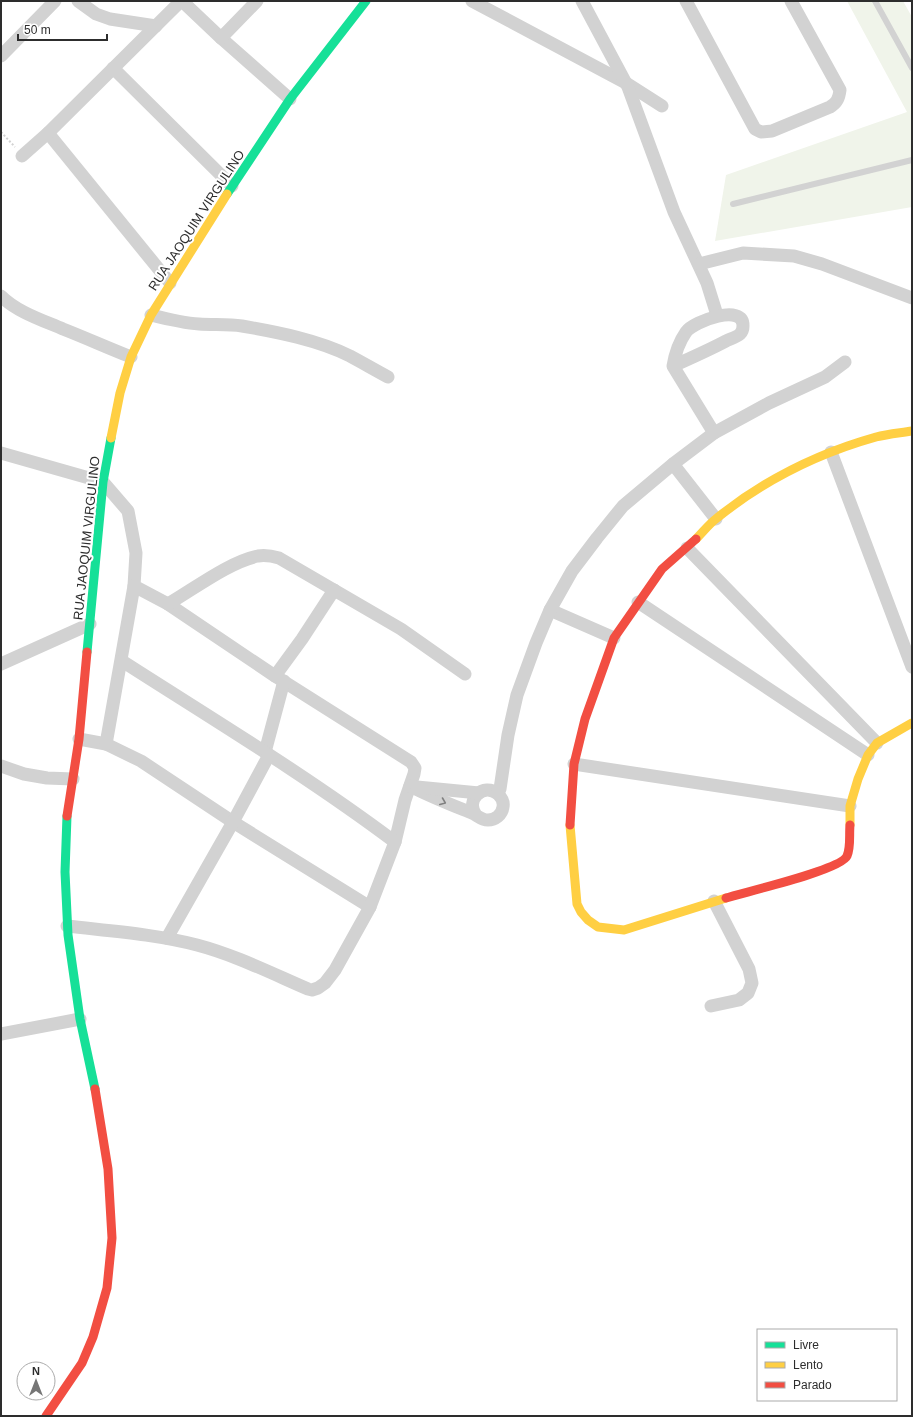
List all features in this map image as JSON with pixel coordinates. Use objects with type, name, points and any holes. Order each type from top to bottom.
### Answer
[{"type":"main road","name":"RUA JAOQUIM VIRGULINO","points":[[46,1416],[64,1392],[82,1363],[92,1337],[106,1288],[112,1238],[108,1169],[94,1080],[79,1013],[68,930],[65,872],[67,817],[79,739],[103,482],[120,393],[131,357],[151,315],[170,283],[290,99],[366,1]]},
{"type":"main road","points":[[912,431],[878,437],[831,452],[776,478],[742,499],[716,518],[687,548],[662,569],[638,602],[614,638],[585,719],[574,764],[570,832],[574,889],[577,904],[581,912],[588,920],[598,927],[624,930],[714,901],[821,871],[842,862],[847,857],[849,849],[848,827],[850,806],[858,779],[868,754],[877,743],[912,723]]},
{"type":"street","points":[[1,56],[55,1]]},
{"type":"street","points":[[78,1],[96,14],[110,19],[156,26]]},
{"type":"street","points":[[22,156],[48,133],[181,1],[290,99]]},
{"type":"street","points":[[221,38],[257,1]]},
{"type":"street","points":[[472,1],[626,83],[662,106]]},
{"type":"street","points":[[582,1],[626,83],[674,212],[707,282],[717,315]]},
{"type":"street","points":[[686,1],[755,129],[762,132],[772,131],[830,107],[836,104],[838,100],[840,90],[792,1]]},
{"type":"street","points":[[113,68],[232,186]]},
{"type":"street","points":[[48,133],[170,283]]},
{"type":"street","points":[[699,264],[744,253],[794,256],[822,264],[912,298]]},
{"type":"street","points":[[1,296],[22,311],[39,319],[131,357]]},
{"type":"street","points":[[151,315],[176,321],[240,326],[266,330],[324,346],[350,356],[388,377]]},
{"type":"street","points":[[673,366],[740,334],[744,324],[742,319],[733,315],[717,315],[699,322],[687,330],[675,355],[673,366],[714,433]]},
{"type":"street","points":[[497,793],[500,788],[508,735],[517,695],[536,643],[550,610],[572,571],[601,533],[623,506],[673,464],[714,433],[769,403],[824,377],[845,362]]},
{"type":"street","points":[[831,452],[912,667]]},
{"type":"street","points":[[1,453],[103,482],[128,511],[136,553],[134,586],[122,661],[106,744]]},
{"type":"street","points":[[673,464],[716,518]]},
{"type":"street","points":[[687,548],[877,743]]},
{"type":"street","points":[[168,604],[234,565],[247,559],[259,556],[279,558],[401,629],[465,674]]},
{"type":"street","points":[[68,930],[167,938],[219,951],[312,990],[318,988],[325,983],[335,970],[370,907],[395,842],[405,800],[414,774],[415,768],[411,762],[279,679],[168,604],[134,586]]},
{"type":"street","points":[[167,938],[233,822],[267,754],[279,679],[302,639],[334,590]]},
{"type":"street","points":[[638,602],[868,754]]},
{"type":"street","points":[[550,610],[614,638]]},
{"type":"street","points":[[1,664],[90,624]]},
{"type":"street","points":[[122,661],[267,754],[363,818],[395,842]]},
{"type":"street","points":[[79,739],[106,744],[141,761],[233,822],[370,907]]},
{"type":"street","points":[[574,764],[850,806]]},
{"type":"street","points":[[1,766],[24,774],[47,778],[73,779]]},
{"type":"street","points":[[410,786],[479,793]]},
{"type":"street","points":[[410,786],[431,797],[476,815],[484,820],[492,820],[501,812],[503,804],[497,793],[488,790],[479,793],[474,797],[472,804],[476,815]]},
{"type":"street","points":[[711,1006],[739,1000],[748,993],[752,983],[749,968],[714,901]]},
{"type":"street","points":[[1,1034],[79,1013]]},
{"type":"lane","points":[[875,1],[912,68]]},
{"type":"lane","points":[[733,204],[912,160]]},
{"type":"path","points":[[1,132],[22,156]]},
{"type":"shaded area","points":[[847,1],[903,1],[912,17],[912,207],[715,241],[726,175],[907,112]]},
{"type":"traffic: fast","points":[[227,194],[290,99],[366,1]]},
{"type":"traffic: fast","points":[[87,652],[103,482],[111,438]]},
{"type":"traffic: fast","points":[[67,816],[65,872],[68,935],[80,1019],[95,1089]]},
{"type":"traffic: slow","points":[[111,438],[120,393],[131,357],[151,315],[227,194]]},
{"type":"traffic: slow","points":[[696,539],[714,520],[772,480],[834,451],[880,436],[912,431]]},
{"type":"traffic: slow","points":[[850,825],[850,806],[858,779],[868,755],[877,743],[912,723]]},
{"type":"traffic: slow","points":[[570,825],[577,904],[581,912],[588,920],[598,927],[624,930],[726,898]]},
{"type":"traffic: jam","points":[[570,825],[574,764],[585,719],[614,638],[662,569],[696,539]]},
{"type":"traffic: jam","points":[[67,816],[79,739],[87,652]]},
{"type":"traffic: jam","points":[[726,898],[811,874],[841,862],[847,856],[848,852],[850,825]]},
{"type":"traffic: jam","points":[[46,1416],[82,1363],[93,1337],[107,1288],[112,1238],[108,1169],[95,1089]]}]
